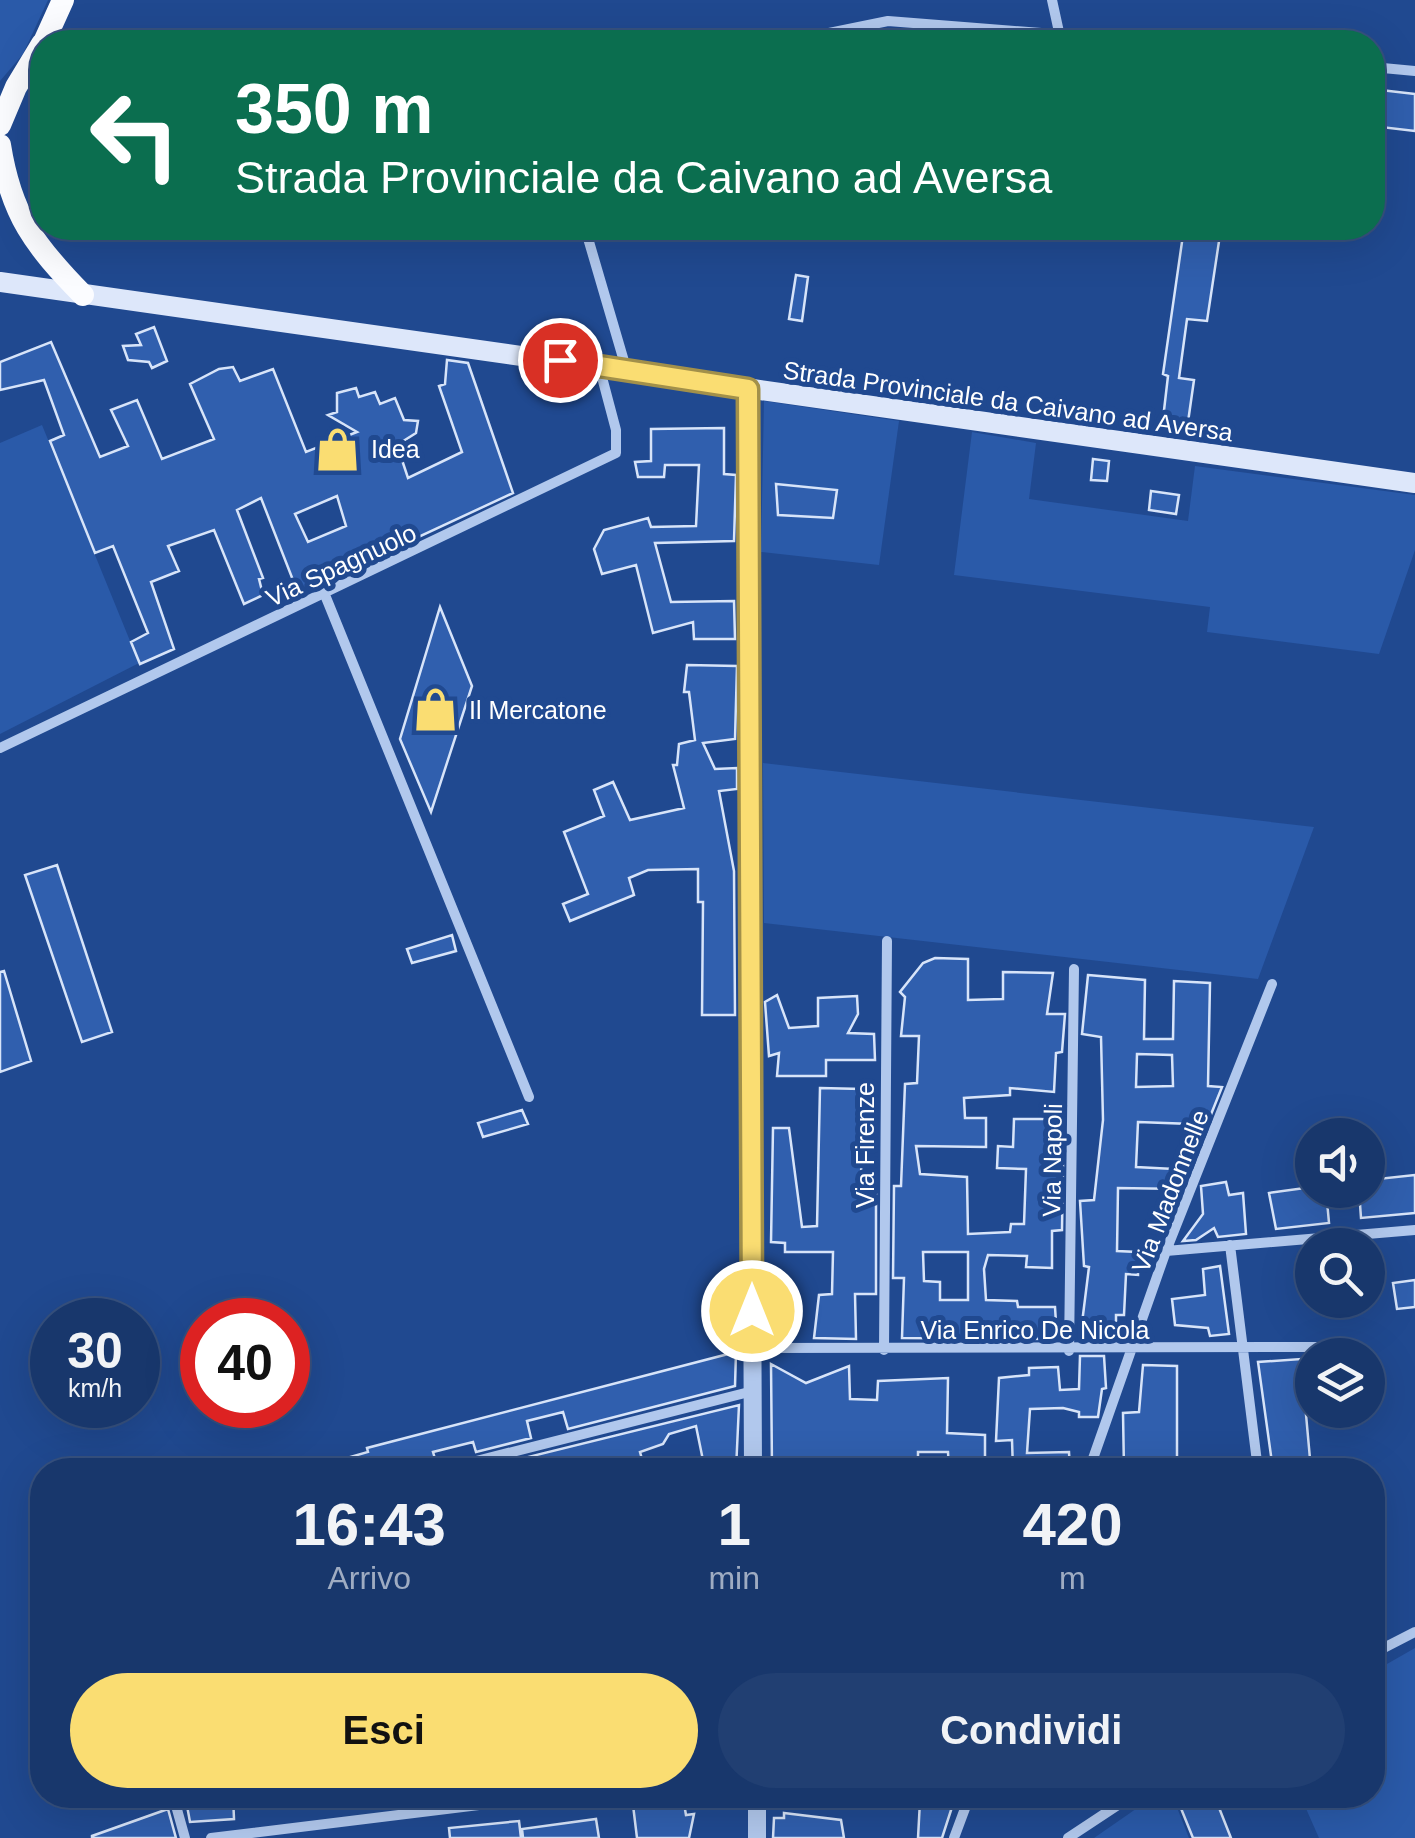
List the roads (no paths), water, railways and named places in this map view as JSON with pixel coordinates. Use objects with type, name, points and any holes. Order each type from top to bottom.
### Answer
[{"type":"highway","points":[[49,30],[62,0]]},
{"type":"highway","points":[[0,125],[30,64]]},
{"type":"highway","points":[[0,145],[6,183],[30,236]]},
{"type":"highway","points":[[33,240],[83,295]]},
{"type":"main road","name":"Strada Provinciale da Caivano ad Aversa","points":[[0,282],[626,368],[748,389],[1415,484]]},
{"type":"street","points":[[1052,0],[1060,30]]},
{"type":"street","points":[[844,30],[888,21],[1029,30]]},
{"type":"street","points":[[1385,69],[1415,72]]},
{"type":"street","points":[[589,240],[626,368]]},
{"type":"street","name":"Via Spagnuolo","points":[[0,748],[616,454],[616,430],[599,366]]},
{"type":"street","points":[[748,389],[754,1458]]},
{"type":"street","points":[[325,595],[529,1098]]},
{"type":"street","name":"Via Firenze","points":[[884,1350],[887,941]]},
{"type":"street","name":"Via Napoli","points":[[1069,1351],[1074,970]]},
{"type":"street","name":"Via Madonnelle","points":[[1093,1458],[1166,1251],[1272,984]]},
{"type":"street","points":[[1166,1251],[1415,1230]]},
{"type":"street","points":[[1230,1246],[1257,1458]]},
{"type":"street","name":"Via Enrico De Nicola","points":[[752,1348],[1069,1351],[1295,1348]]},
{"type":"street","points":[[489,1458],[753,1392]]},
{"type":"street","points":[[1385,1647],[1415,1632]]},
{"type":"street","points":[[177,1808],[185,1838]]},
{"type":"street","points":[[211,1838],[455,1808]]},
{"type":"street","points":[[757,1808],[757,1838]]},
{"type":"street","points":[[954,1838],[965,1808]]},
{"type":"street","points":[[1068,1838],[1113,1808]]},
{"type":"place","name":"Idea","points":[[338,449]]},
{"type":"place","name":"Il Mercatone","points":[[436,710]]}]
